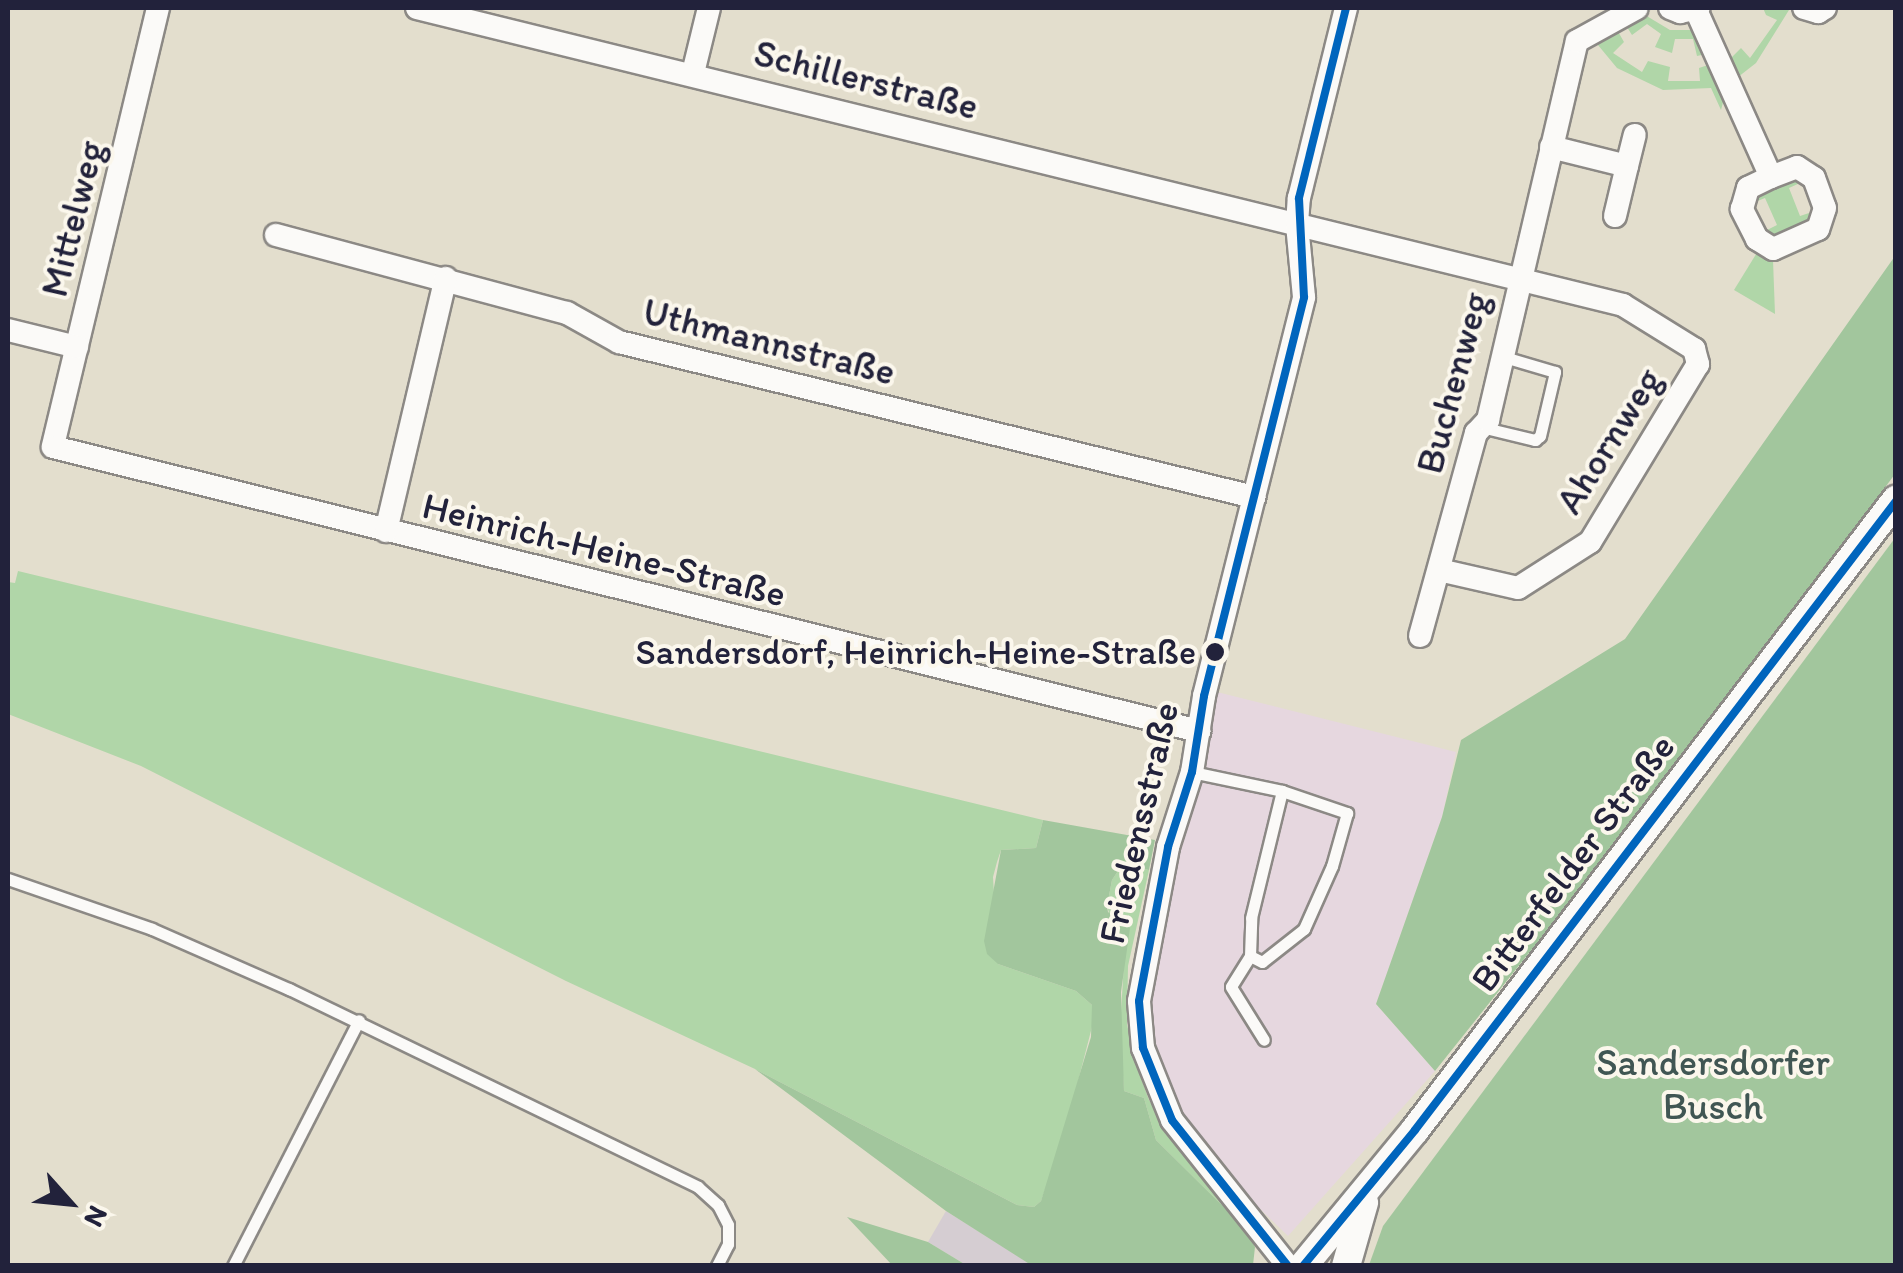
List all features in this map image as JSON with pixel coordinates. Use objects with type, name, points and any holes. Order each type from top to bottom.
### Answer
[{"type":"street","name":"Mittelweg","points":[[53,447],[158,8]]},
{"type":"street","name":"Schillerstraße","points":[[417,8],[1518,278]]},
{"type":"street","points":[[694,74],[709,8]]},
{"type":"street","name":"Friedensstraße","points":[[1288,1266],[1172,1120],[1143,1048],[1138,1001],[1168,847],[1192,772],[1304,298],[1297,224],[1302,182],[1346,8]]},
{"type":"street","points":[[1670,8],[1680,12],[1697,9],[1771,177]]},
{"type":"street","points":[[1804,8],[1818,12],[1825,8]]},
{"type":"street","name":"Buchenweg","points":[[1420,636],[1476,433],[1488,420],[1518,278],[1577,41],[1622,11]]},
{"type":"street","points":[[1615,216],[1635,134]]},
{"type":"street","points":[[1552,147],[1627,166]]},
{"type":"street","name":"Uthmannstraße","points":[[276,235],[446,278],[582,318],[602,336],[618,342],[1254,497]]},
{"type":"street","points":[[386,531],[446,278]]},
{"type":"street","name":"Ahornweg","points":[[1439,570],[1518,588],[1590,542],[1698,364],[1694,349],[1622,305],[1518,278]]},
{"type":"street","points":[[8,330],[77,347]]},
{"type":"street","name":"Heinrich-Heine-Straße","points":[[53,447],[1199,731]]},
{"type":"street","name":"Bitterfelder Straße","points":[[1302,1266],[1366,1192],[1896,500]]},
{"type":"street","points":[[1346,1266],[1366,1192]]},
{"type":"lane","points":[[1481,427],[1535,440],[1540,436],[1555,372],[1504,357]]},
{"type":"lane","points":[[1192,772],[1282,791],[1347,812],[1332,866],[1304,930],[1262,962],[1250,956]]},
{"type":"lane","points":[[1264,1040],[1231,987],[1250,956],[1252,918],[1282,791]]},
{"type":"lane","points":[[8,879],[152,929],[358,1020],[698,1187],[718,1206],[728,1225],[728,1244],[717,1266]]},
{"type":"lane","points":[[233,1266],[358,1020]]},
{"type":"shaded area","points":[[1217,692],[1456,752],[1442,817],[1376,1004],[1435,1071],[1288,1236],[1227,1177],[1185,1122],[1150,1040],[1146,1008],[1170,865]]},
{"type":"shaded area","points":[[946,1211],[1031,1265],[966,1265],[928,1242]]},
{"type":"green space","points":[[1763,8],[1789,10],[1756,63],[1733,81],[1726,63],[1741,48],[1750,58],[1777,20],[1766,15]]},
{"type":"green space","points":[[1645,15],[1670,30],[1696,30],[1706,54],[1697,56],[1693,39],[1675,39],[1672,53],[1655,47],[1661,34],[1647,24],[1632,35],[1625,24]]},
{"type":"green space","points":[[1616,28],[1624,42],[1613,53],[1642,72],[1648,61],[1670,67],[1668,81],[1700,81],[1699,68],[1711,64],[1725,95],[1721,110],[1711,88],[1663,90],[1617,68],[1593,39]]},
{"type":"green space","points":[[1790,177],[1800,183],[1789,188],[1800,216],[1812,212],[1810,222],[1774,237],[1767,230],[1777,225],[1765,198],[1755,202],[1755,193]]},
{"type":"green space","points":[[1758,251],[1773,260],[1775,314],[1734,290]]},
{"type":"green space","points":[[1895,256],[1895,474],[1671,775],[1435,1071],[1376,1004],[1442,817],[1461,740],[1625,639]]},
{"type":"green space","name":"Sandersdorfer Busch","points":[[1895,538],[1895,1265],[1369,1265],[1383,1226]]},
{"type":"green space","points":[[18,571],[1043,820],[1036,848],[1001,850],[997,862],[993,877],[998,964],[1076,991],[1092,1005],[1094,1019],[1064,1136],[1041,1201],[1034,1207],[1017,1205],[755,1069],[566,981],[141,766],[8,714],[8,582],[15,583]]},
{"type":"green space","points":[[1043,820],[1155,840],[1149,870],[1122,865],[1112,880],[1107,906],[1108,912],[1130,928],[1121,992],[1124,1091],[1144,1098],[1156,1140],[1245,1228],[1255,1247],[1253,1265],[1031,1265],[946,1211],[755,1069],[1017,1205],[1034,1207],[1041,1201],[1091,1037],[1092,1005],[1076,991],[998,964],[987,954],[984,941],[1001,850],[1036,848]]},
{"type":"green space","points":[[1122,865],[1149,870],[1128,966],[1127,1024],[1135,1062],[1149,1100],[1166,1126],[1245,1228],[1156,1140],[1144,1098],[1124,1091],[1120,1030],[1124,962],[1107,906],[1112,880]]},
{"type":"green space","points":[[847,1217],[928,1242],[966,1265],[892,1265]]},
{"type":"transit line","points":[[1288,1266],[1172,1120],[1143,1048],[1139,1001],[1168,847],[1192,772],[1204,696],[1304,297],[1299,198],[1346,8]]},
{"type":"transit line","points":[[1303,1266],[1415,1130],[1896,501]]},
{"type":"place","name":"Sandersdorf, Heinrich-Heine-Straße","points":[[1215,652]]}]
